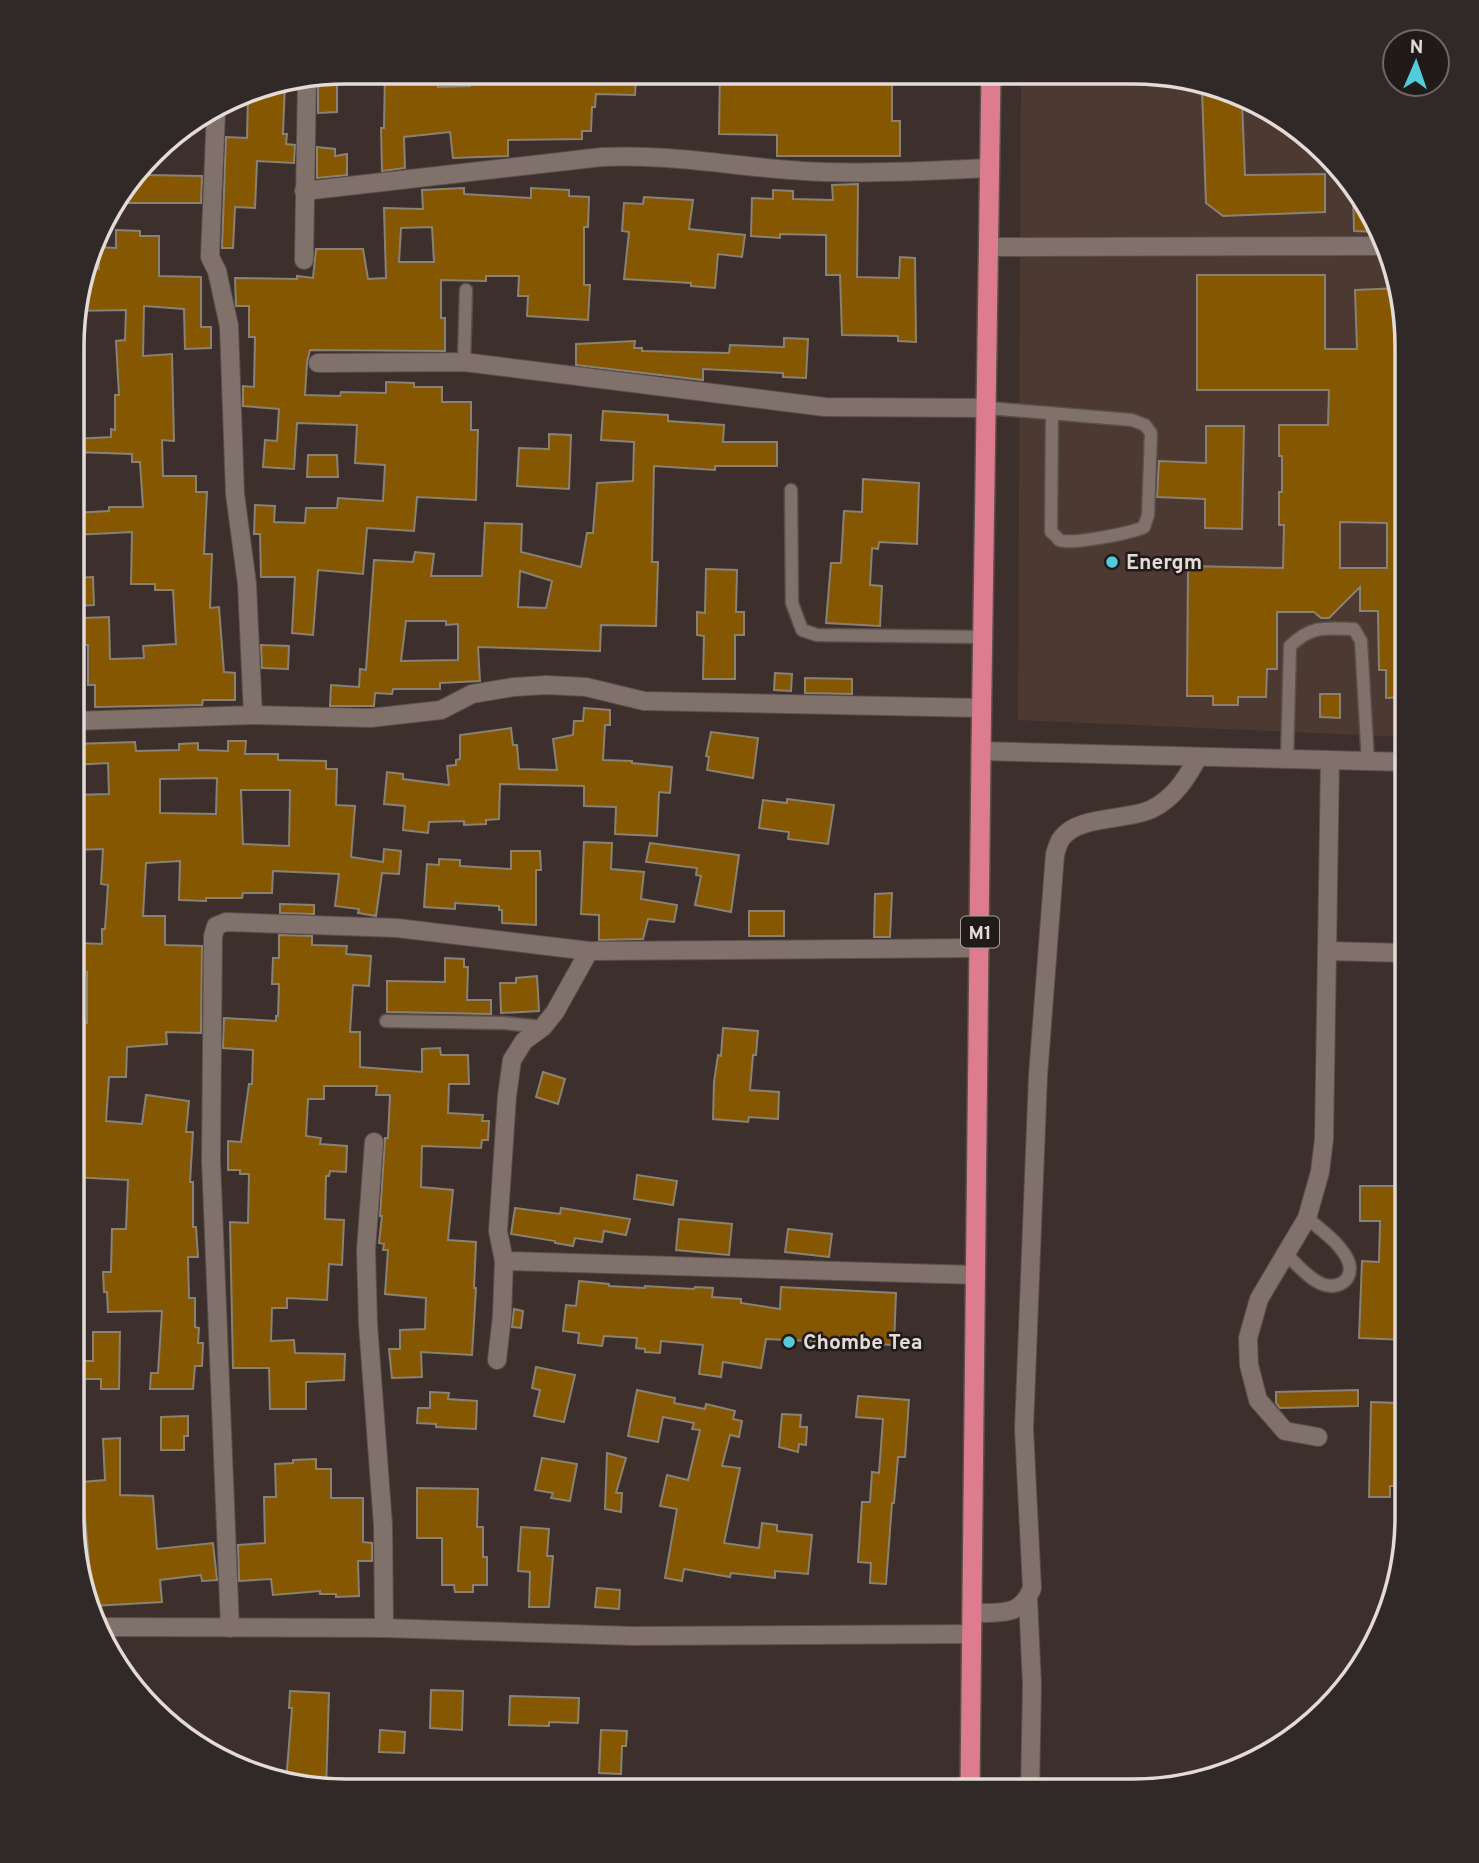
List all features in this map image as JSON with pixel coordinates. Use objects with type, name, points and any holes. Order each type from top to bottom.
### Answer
[{"type":"highway","name":"M1","points":[[970,1779],[981,751],[992,84]]},
{"type":"street","points":[[304,260],[307,87]]},
{"type":"street","points":[[216,119],[209,257],[216,271],[229,326],[235,494],[247,584],[253,715]]},
{"type":"street","points":[[304,191],[602,157],[642,155],[827,173],[990,168]]},
{"type":"street","points":[[989,247],[1375,246]]},
{"type":"street","points":[[318,363],[464,362],[825,407],[988,408]]},
{"type":"street","points":[[84,720],[253,715],[370,718],[440,710],[472,694],[546,685],[586,687],[645,701],[982,708]]},
{"type":"street","points":[[981,751],[1395,762]]},
{"type":"street","points":[[972,1613],[1010,1612],[1021,1606],[1032,1588],[1024,1453],[1027,1346],[1038,1076],[1055,854],[1061,838],[1072,829],[1086,823],[1138,814],[1154,808],[1171,796],[1186,780],[1198,757]]},
{"type":"street","points":[[1318,1437],[1285,1431],[1258,1400],[1249,1365],[1248,1338],[1252,1319],[1269,1280],[1287,1255],[1307,1218],[1320,1172],[1324,1139],[1330,761]]},
{"type":"street","points":[[230,1628],[211,1160],[213,936],[216,926],[226,922],[397,928],[589,951],[980,948]]},
{"type":"street","points":[[497,1360],[504,1261],[498,1231],[512,1060],[524,1041],[543,1027],[555,1012],[589,951]]},
{"type":"street","points":[[1327,951],[1395,953]]},
{"type":"street","points":[[374,1142],[366,1250],[368,1324],[383,1525],[384,1628]]},
{"type":"street","points":[[504,1261],[976,1275]]},
{"type":"street","points":[[1028,1598],[1032,1685],[1030,1779]]},
{"type":"street","points":[[108,1627],[384,1628],[634,1636],[971,1634]]},
{"type":"lane","points":[[464,362],[466,290]]},
{"type":"lane","points":[[988,408],[1132,421],[1145,425],[1151,433],[1148,515],[1144,527],[1131,533],[1072,541],[1059,540],[1051,532],[1052,414]]},
{"type":"lane","points":[[790,490],[792,603],[802,630],[817,635],[983,637]]},
{"type":"lane","points":[[1287,760],[1290,646],[1304,633],[1329,628],[1354,629],[1361,641],[1368,762]]},
{"type":"lane","points":[[386,1021],[504,1023],[543,1027]]},
{"type":"lane","points":[[1287,1255],[1320,1284],[1339,1285],[1346,1280],[1349,1273],[1348,1263],[1343,1252],[1307,1218]]},
{"type":"shaded area","points":[[1021,84],[1133,84],[1167,86],[1201,93],[1264,119],[1306,149],[1330,173],[1368,230],[1386,278],[1393,312],[1395,346],[1395,736],[1018,720]]},
{"type":"building","points":[[385,84],[438,84],[438,87],[470,84],[636,84],[635,95],[596,94],[595,107],[592,107],[591,131],[582,131],[582,139],[508,140],[508,156],[453,158],[450,132],[404,137],[405,168],[382,171],[381,128],[384,128]]},
{"type":"building","points":[[720,84],[892,84],[892,121],[900,121],[900,156],[777,156],[777,135],[719,134]]},
{"type":"building","points":[[337,85],[337,112],[318,113],[318,86]]},
{"type":"building","points":[[285,91],[283,134],[287,134],[286,144],[295,145],[294,163],[257,161],[255,208],[235,207],[233,248],[222,248],[226,137],[247,138],[248,103]]},
{"type":"building","points":[[1202,93],[1242,108],[1245,175],[1325,174],[1325,212],[1223,216],[1206,203]]},
{"type":"building","points":[[317,147],[335,149],[335,156],[347,154],[347,175],[317,178]]},
{"type":"building","points":[[149,173],[149,175],[202,176],[201,203],[127,203]]},
{"type":"building","points":[[858,184],[857,277],[899,278],[900,257],[915,258],[916,342],[898,341],[898,336],[842,335],[840,275],[826,275],[826,235],[780,234],[780,238],[751,236],[752,198],[773,199],[773,190],[793,191],[793,199],[833,200],[832,185]]},
{"type":"building","points":[[464,188],[464,194],[531,198],[531,188],[569,190],[569,196],[589,197],[588,227],[584,227],[584,285],[590,285],[588,320],[527,316],[528,296],[518,296],[519,276],[486,276],[486,281],[441,280],[441,318],[445,318],[445,351],[310,350],[305,395],[340,396],[341,392],[386,393],[386,382],[414,383],[414,387],[442,387],[442,402],[471,402],[471,430],[478,430],[476,500],[417,497],[414,531],[367,528],[363,574],[318,570],[313,635],[292,633],[295,577],[261,577],[260,534],[254,534],[255,505],[275,506],[274,522],[305,523],[306,508],[337,508],[338,498],[383,501],[385,465],[355,463],[357,425],[297,423],[294,469],[263,467],[265,440],[277,441],[279,409],[243,406],[243,386],[254,387],[255,337],[249,337],[249,306],[236,306],[235,278],[313,278],[316,249],[363,249],[368,279],[386,278],[384,208],[423,209],[422,190]],"holes":[[[432,227],[434,262],[399,262],[401,228]]]},
{"type":"building","points":[[644,197],[693,200],[689,229],[745,235],[742,257],[718,254],[715,288],[691,286],[691,283],[624,279],[629,232],[622,231],[624,203],[643,204]]},
{"type":"building","points":[[1353,205],[1369,232],[1354,231]]},
{"type":"building","points":[[116,230],[140,231],[140,236],[159,236],[159,276],[201,277],[201,327],[211,327],[211,348],[185,349],[184,309],[144,306],[143,356],[172,354],[174,441],[162,440],[163,476],[196,476],[196,492],[207,492],[204,554],[212,554],[210,608],[219,607],[224,672],[235,673],[235,700],[203,700],[202,705],[95,707],[95,685],[88,685],[88,645],[84,645],[84,618],[109,617],[110,659],[144,658],[143,646],[176,644],[173,590],[155,590],[155,584],[131,584],[132,532],[84,534],[84,512],[109,511],[109,507],[143,507],[140,462],[132,462],[132,454],[84,452],[84,438],[111,437],[111,429],[115,430],[115,395],[119,395],[116,341],[125,340],[126,310],[86,311],[104,247],[116,248]]},
{"type":"building","points":[[1197,275],[1325,275],[1325,349],[1357,349],[1355,290],[1388,289],[1395,346],[1395,698],[1386,698],[1386,670],[1379,670],[1378,611],[1360,611],[1360,587],[1329,618],[1321,618],[1314,612],[1277,612],[1277,669],[1267,669],[1266,697],[1238,697],[1238,705],[1213,705],[1213,696],[1187,696],[1188,566],[1283,568],[1284,525],[1279,525],[1282,456],[1279,456],[1279,425],[1328,425],[1329,390],[1197,390]],"holes":[[[1340,522],[1387,523],[1387,568],[1340,568]]]},
{"type":"building","points":[[784,338],[808,339],[806,378],[783,377],[783,373],[703,369],[703,380],[576,365],[576,344],[635,341],[634,348],[642,348],[642,351],[729,353],[730,345],[784,347]]},
{"type":"building","points":[[603,411],[668,415],[668,421],[724,425],[723,442],[777,442],[777,466],[715,466],[715,470],[654,466],[652,562],[658,562],[656,626],[601,625],[600,651],[478,647],[480,681],[440,683],[440,689],[393,689],[392,694],[375,693],[374,706],[330,706],[331,685],[359,687],[360,669],[366,670],[374,560],[413,562],[415,552],[434,554],[431,576],[482,576],[485,523],[522,524],[521,552],[581,567],[587,533],[593,533],[597,483],[633,481],[634,442],[601,440]],"holes":[[[520,571],[552,581],[546,608],[518,607]],[[406,621],[446,621],[446,625],[458,624],[458,660],[401,661]]]},
{"type":"building","points":[[1206,426],[1244,426],[1242,529],[1205,528],[1205,499],[1157,497],[1159,461],[1206,463]]},
{"type":"building","points":[[549,434],[571,435],[569,489],[517,486],[519,448],[549,449]]},
{"type":"building","points":[[308,455],[337,455],[338,477],[307,477]]},
{"type":"building","points":[[863,479],[919,483],[917,544],[879,542],[878,549],[872,548],[870,585],[882,586],[880,626],[826,623],[831,563],[841,563],[844,511],[862,512]]},
{"type":"building","points":[[706,569],[737,570],[736,612],[744,612],[744,635],[735,635],[735,679],[703,679],[704,636],[697,635],[697,612],[705,613]]},
{"type":"building","points":[[84,577],[93,577],[94,605],[84,606]]},
{"type":"building","points":[[261,645],[289,646],[288,669],[262,668]]},
{"type":"building","points":[[775,673],[792,674],[791,691],[774,690]]},
{"type":"building","points":[[805,678],[852,679],[852,694],[805,693]]},
{"type":"building","points":[[1320,694],[1340,694],[1340,718],[1320,717]]},
{"type":"building","points":[[584,708],[610,710],[610,725],[605,725],[603,760],[672,767],[670,793],[659,792],[657,836],[615,834],[616,807],[584,806],[584,786],[500,784],[499,819],[486,820],[486,824],[464,825],[464,821],[429,822],[428,833],[403,830],[405,806],[384,804],[387,772],[403,774],[403,779],[449,785],[447,766],[456,765],[456,760],[460,759],[460,735],[511,728],[513,745],[517,745],[519,769],[557,770],[553,739],[573,735],[574,721],[583,721]]},
{"type":"building","points":[[711,732],[758,738],[753,778],[707,770],[709,757],[706,756]]},
{"type":"building","points":[[228,741],[246,741],[245,754],[278,754],[278,760],[326,761],[326,769],[337,769],[336,805],[355,806],[351,857],[383,862],[384,849],[401,851],[399,874],[382,873],[376,916],[358,913],[359,909],[335,906],[339,874],[273,871],[272,893],[243,893],[242,898],[206,898],[206,901],[179,900],[180,861],[146,863],[143,916],[165,916],[165,945],[202,946],[201,1033],[166,1032],[167,1044],[127,1047],[126,1077],[109,1077],[106,1121],[142,1124],[146,1095],[189,1101],[186,1132],[193,1132],[190,1182],[193,1182],[193,1227],[196,1227],[198,1257],[188,1257],[189,1298],[195,1298],[195,1327],[199,1328],[198,1343],[203,1343],[202,1366],[195,1366],[193,1389],[150,1389],[151,1373],[158,1373],[162,1311],[108,1312],[107,1292],[104,1292],[103,1272],[111,1272],[112,1229],[126,1229],[128,1180],[84,1178],[84,1023],[87,1023],[87,972],[84,972],[84,943],[102,944],[108,885],[101,884],[103,849],[84,850],[84,795],[109,794],[108,763],[84,764],[84,744],[135,742],[136,751],[179,750],[179,744],[198,743],[198,750],[228,751]],"holes":[[[217,778],[216,814],[160,813],[160,779]],[[241,790],[290,790],[289,846],[243,844]]]},
{"type":"building","points":[[787,799],[834,805],[828,844],[788,839],[789,832],[759,828],[763,800],[787,803]]},
{"type":"building","points":[[584,842],[612,843],[611,869],[644,872],[641,899],[677,905],[674,922],[648,919],[643,939],[599,940],[599,915],[581,914]]},
{"type":"building","points":[[650,843],[739,855],[731,912],[695,905],[701,876],[696,875],[697,868],[646,862]]},
{"type":"building","points":[[511,851],[540,851],[541,870],[536,870],[536,925],[502,923],[502,910],[499,910],[499,906],[455,903],[455,909],[424,907],[427,864],[439,865],[439,859],[460,860],[460,866],[511,869]]},
{"type":"building","points":[[892,893],[890,937],[874,937],[875,894]]},
{"type":"building","points":[[280,904],[314,905],[314,914],[280,913]]},
{"type":"building","points":[[749,911],[784,911],[784,936],[749,936]]},
{"type":"building","points":[[279,935],[312,936],[312,945],[347,946],[346,954],[371,956],[369,986],[353,985],[350,1032],[360,1032],[360,1067],[422,1072],[422,1049],[440,1048],[441,1055],[468,1055],[469,1084],[449,1084],[448,1113],[483,1115],[482,1121],[489,1121],[488,1140],[482,1140],[481,1148],[422,1146],[421,1187],[453,1190],[448,1240],[476,1242],[472,1355],[421,1352],[422,1377],[392,1378],[389,1349],[400,1349],[400,1330],[425,1329],[426,1298],[385,1294],[388,1250],[383,1250],[384,1244],[379,1243],[390,1095],[376,1095],[377,1086],[324,1086],[324,1099],[308,1099],[306,1136],[321,1138],[320,1144],[347,1146],[346,1172],[330,1171],[329,1176],[326,1176],[325,1219],[344,1220],[342,1265],[329,1264],[327,1300],[287,1298],[287,1308],[272,1308],[271,1341],[294,1340],[295,1353],[345,1354],[344,1380],[306,1382],[306,1409],[270,1409],[269,1368],[233,1368],[230,1222],[248,1223],[249,1174],[240,1174],[240,1170],[228,1170],[228,1141],[241,1142],[249,1084],[252,1084],[253,1050],[223,1048],[224,1018],[276,1021],[279,984],[272,984],[273,958],[279,958]]},
{"type":"building","points":[[445,958],[464,959],[464,967],[468,967],[467,1000],[491,1000],[491,1014],[387,1012],[387,981],[445,982]]},
{"type":"building","points":[[537,976],[539,1011],[501,1013],[500,983],[516,983],[516,978]]},
{"type":"building","points":[[723,1028],[758,1031],[750,1090],[779,1092],[778,1119],[749,1117],[748,1122],[713,1119],[714,1082],[718,1055],[721,1056]]},
{"type":"building","points":[[543,1072],[565,1079],[558,1104],[536,1097]]},
{"type":"building","points":[[637,1175],[677,1181],[673,1205],[634,1199]]},
{"type":"building","points":[[1360,1186],[1395,1186],[1395,1340],[1359,1338],[1362,1261],[1379,1262],[1380,1221],[1360,1221]]},
{"type":"building","points":[[515,1208],[560,1214],[561,1208],[630,1219],[626,1235],[604,1231],[602,1242],[575,1238],[573,1246],[511,1234]]},
{"type":"building","points":[[679,1219],[732,1224],[729,1255],[676,1250]]},
{"type":"building","points":[[788,1229],[832,1234],[829,1257],[785,1252]]},
{"type":"building","points":[[579,1281],[645,1288],[713,1288],[712,1297],[741,1299],[741,1303],[780,1309],[781,1287],[896,1293],[894,1345],[766,1339],[761,1368],[723,1362],[721,1377],[699,1374],[703,1345],[661,1341],[660,1353],[636,1348],[637,1338],[604,1336],[602,1346],[578,1343],[579,1333],[563,1331],[566,1305],[576,1306]]},
{"type":"building","points":[[514,1309],[523,1311],[521,1328],[512,1327]]},
{"type":"building","points":[[93,1332],[120,1332],[119,1389],[101,1389],[101,1379],[84,1379],[84,1361],[93,1361]]},
{"type":"building","points":[[536,1367],[575,1375],[564,1422],[534,1416],[540,1390],[532,1388]]},
{"type":"building","points":[[637,1390],[675,1398],[674,1403],[705,1409],[706,1404],[735,1411],[733,1419],[742,1421],[739,1437],[730,1435],[722,1466],[740,1468],[724,1543],[759,1548],[762,1523],[777,1525],[777,1531],[812,1535],[808,1574],[775,1571],[775,1578],[731,1573],[730,1577],[684,1569],[682,1581],[665,1578],[677,1509],[660,1506],[667,1475],[688,1480],[700,1430],[692,1429],[694,1423],[663,1417],[658,1442],[628,1436]]},
{"type":"building","points":[[1358,1390],[1358,1406],[1280,1408],[1276,1403],[1276,1392]]},
{"type":"building","points":[[430,1392],[449,1393],[448,1399],[477,1401],[476,1429],[417,1423],[418,1408],[430,1408]]},
{"type":"building","points":[[858,1396],[909,1400],[905,1457],[898,1457],[892,1503],[886,1584],[870,1583],[871,1563],[858,1562],[862,1502],[870,1502],[872,1472],[879,1473],[883,1419],[856,1417]]},
{"type":"building","points":[[1371,1402],[1395,1403],[1395,1486],[1390,1486],[1390,1497],[1369,1497]]},
{"type":"building","points":[[782,1414],[801,1415],[800,1427],[807,1427],[806,1445],[799,1444],[798,1452],[779,1447]]},
{"type":"building","points":[[188,1416],[188,1436],[184,1436],[184,1450],[161,1450],[161,1417]]},
{"type":"building","points":[[120,1438],[120,1495],[153,1496],[157,1549],[213,1543],[217,1580],[202,1581],[201,1575],[160,1580],[162,1602],[100,1606],[90,1572],[84,1482],[105,1480],[103,1439]]},
{"type":"building","points":[[607,1453],[626,1458],[616,1493],[622,1493],[621,1512],[605,1509]]},
{"type":"building","points":[[542,1458],[577,1464],[570,1501],[551,1498],[553,1493],[535,1490]]},
{"type":"building","points":[[316,1459],[316,1469],[331,1469],[331,1498],[363,1498],[363,1542],[372,1543],[372,1561],[358,1561],[359,1596],[336,1597],[336,1594],[320,1594],[320,1591],[273,1595],[271,1579],[239,1581],[238,1545],[265,1543],[264,1497],[276,1497],[275,1464]]},
{"type":"building","points":[[417,1488],[478,1489],[477,1527],[483,1527],[487,1585],[473,1585],[473,1592],[455,1592],[454,1585],[442,1585],[442,1538],[417,1538]]},
{"type":"building","points":[[521,1527],[549,1529],[547,1556],[553,1556],[549,1607],[529,1607],[530,1572],[518,1571]]},
{"type":"building","points":[[597,1588],[620,1590],[619,1609],[595,1607]]},
{"type":"building","points":[[431,1690],[463,1691],[462,1730],[430,1728]]},
{"type":"building","points":[[290,1691],[329,1693],[326,1778],[287,1772],[292,1708],[289,1708]]},
{"type":"building","points":[[510,1696],[579,1698],[578,1723],[549,1722],[549,1726],[509,1725]]},
{"type":"building","points":[[380,1730],[405,1732],[404,1753],[379,1752]]},
{"type":"building","points":[[601,1730],[627,1731],[626,1746],[622,1746],[621,1774],[599,1773]]},
{"type":"place","name":"Energm","points":[[1112,562]]},
{"type":"place","name":"Chombe Tea","points":[[789,1342]]}]
